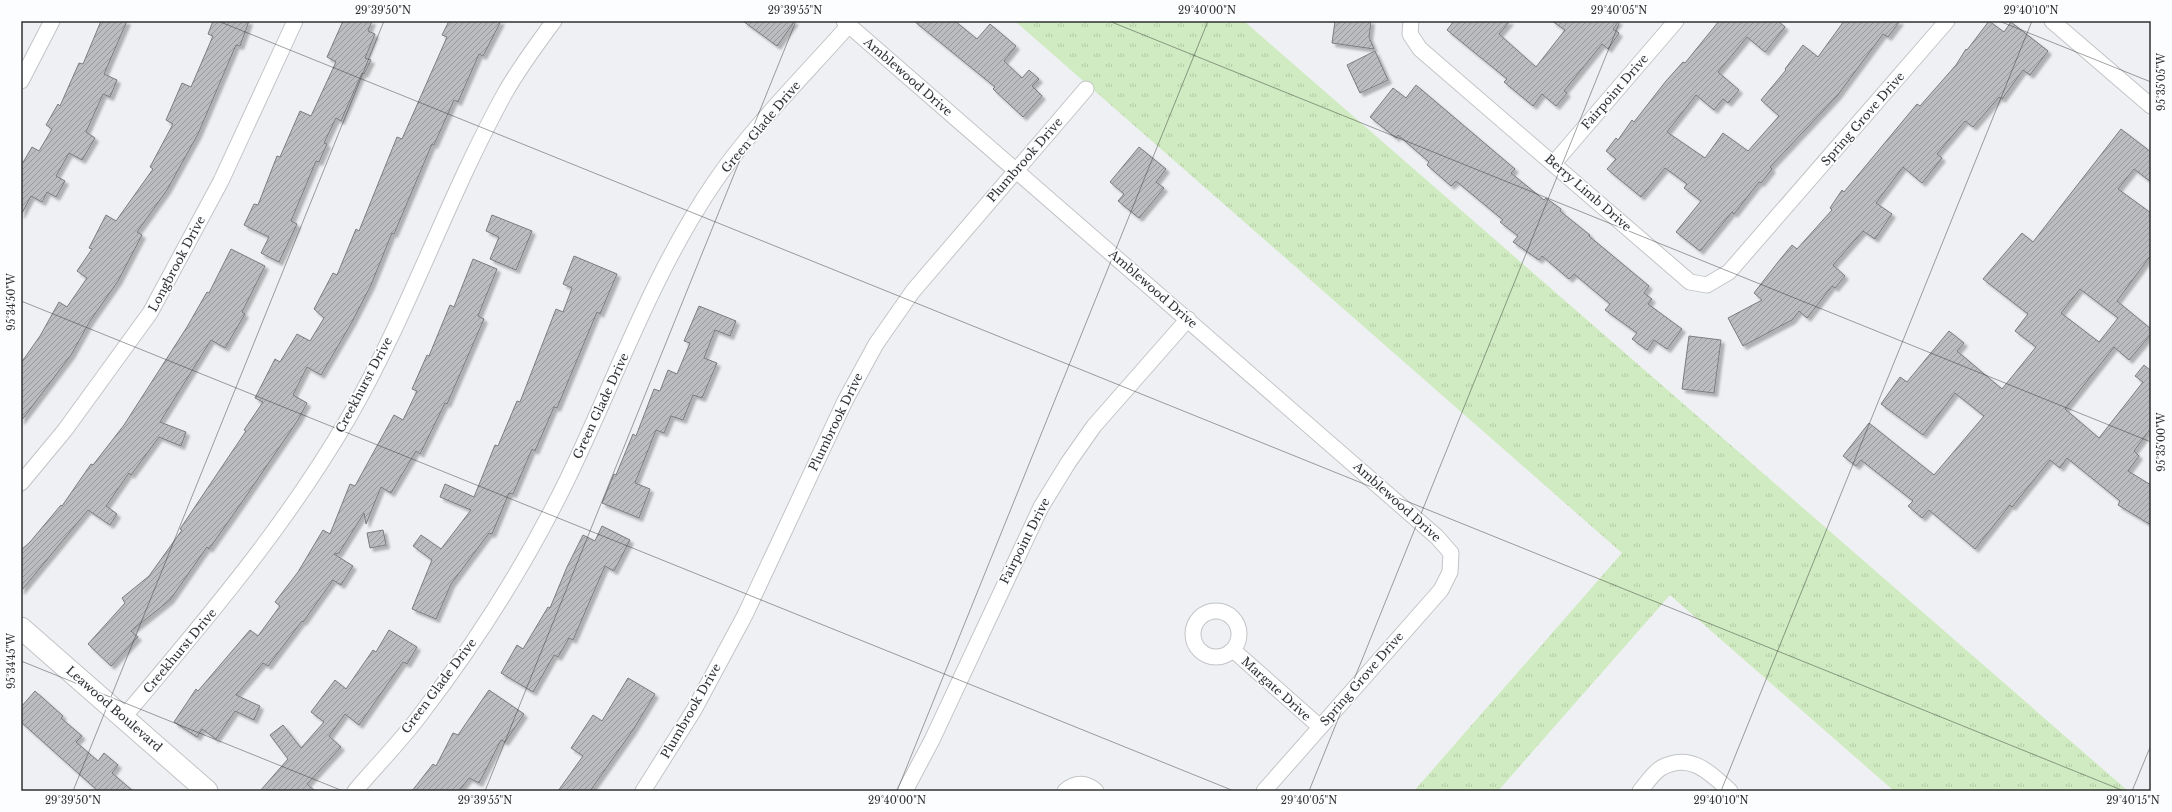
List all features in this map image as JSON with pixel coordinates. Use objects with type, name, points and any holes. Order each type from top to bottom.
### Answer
[{"type":"street","points":[[21,81],[52,21]]},
{"type":"street","name":"Longbrook Drive","points":[[21,483],[65,430],[150,314],[221,181],[295,21]]},
{"type":"street","name":"Creekhurst Drive","points":[[123,718],[220,602],[263,546],[306,484],[349,417],[386,345],[506,92],[554,21]]},
{"type":"street","name":"Berry Limb Drive","points":[[1411,21],[1410,34],[1420,49],[1554,163],[1690,282],[1707,285],[1729,272],[1778,216]]},
{"type":"street","name":"Fairpoint Drive","points":[[1554,163],[1676,21]]},
{"type":"street","name":"Spring Grove Drive","points":[[1778,216],[1947,21]]},
{"type":"street","points":[[2052,21],[2151,106]]},
{"type":"street","name":"Amblewood Drive","points":[[846,23],[1437,537],[1451,553],[1450,563]]},
{"type":"street","name":"Green Glade Drive","points":[[355,791],[420,716],[462,658],[500,600],[536,539],[567,481],[662,274],[715,182],[745,142],[846,23]]},
{"type":"street","name":"Plumbrook Drive","points":[[643,791],[694,710],[745,615],[845,401],[876,344],[913,291],[1086,90]]},
{"type":"street","name":"Fairpoint Drive","points":[[905,791],[932,740],[1020,549],[1045,501],[1068,463],[1094,426],[1188,319]]},
{"type":"street","name":"Spring Grove Drive","points":[[1264,791],[1440,590],[1450,572],[1450,563]]},
{"type":"street","name":"Leawood Boulevard","points":[[21,628],[207,791]]},
{"type":"street","name":"Margate Drive","points":[[1233,650],[1320,728]]},
{"type":"street","points":[[1640,791],[1660,769],[1680,761],[1698,765],[1730,791]]},
{"type":"street","points":[[1065,791],[1076,784],[1083,784],[1096,791]]},
{"type":"green space","points":[[1015,21],[1244,21],[2128,791],[1894,791],[1670,595],[1498,791],[1414,791],[1622,553]]},
{"type":"building","points":[[101,21],[127,21],[104,74],[117,80],[110,97],[103,94],[86,132],[95,138],[82,160],[69,153],[56,176],[65,181],[56,197],[47,192],[42,202],[31,196],[21,215],[21,166],[32,147],[39,151],[52,129],[46,125],[58,104],[60,106],[79,63],[83,64]]},
{"type":"building","points":[[213,21],[249,21],[240,46],[236,45],[198,134],[167,190],[137,232],[142,235],[118,281],[90,321],[71,355],[21,421],[21,363],[40,336],[59,302],[67,307],[87,278],[77,271],[92,249],[89,248],[106,215],[116,221],[153,169],[150,167],[173,124],[166,120],[182,83],[191,87],[213,36],[208,34]]},
{"type":"building","points":[[343,21],[372,21],[368,31],[375,34],[365,58],[371,60],[364,74],[362,73],[341,121],[336,118],[324,143],[327,144],[319,162],[316,161],[291,221],[297,224],[279,262],[261,253],[269,237],[244,225],[254,204],[258,205],[277,156],[280,157],[300,111],[311,116],[336,62],[327,57]]},
{"type":"building","points":[[449,21],[501,21],[483,56],[479,54],[458,102],[454,100],[434,145],[432,144],[394,234],[392,233],[371,285],[352,322],[321,375],[307,367],[293,395],[307,403],[298,420],[240,505],[209,549],[207,547],[170,600],[131,631],[138,637],[111,666],[88,644],[125,603],[122,598],[149,576],[182,530],[180,529],[246,431],[244,430],[263,402],[255,398],[275,359],[280,362],[297,334],[310,341],[324,318],[314,309],[333,273],[337,275],[356,229],[359,231],[397,137],[402,139],[447,37],[442,35]]},
{"type":"building","points":[[743,21],[795,21],[777,46]]},
{"type":"building","points":[[914,21],[955,21],[977,39],[990,24],[1016,46],[1004,61],[1022,78],[1029,70],[1039,79],[1032,86],[1042,96],[1023,117],[993,89],[995,87]]},
{"type":"building","points":[[1335,21],[1371,21],[1369,37],[1374,49],[1332,43]]},
{"type":"building","points":[[1454,21],[1510,21],[1499,34],[1536,67],[1565,30],[1552,21],[1619,21],[1613,29],[1619,33],[1608,49],[1602,44],[1564,91],[1567,93],[1556,106],[1542,94],[1533,106],[1504,82],[1507,79],[1447,30]]},
{"type":"building","points":[[1719,21],[1778,21],[1785,27],[1765,52],[1747,37],[1718,72],[1739,90],[1728,103],[1723,99],[1714,110],[1696,95],[1667,132],[1705,158],[1723,133],[1748,151],[1779,116],[1761,100],[1786,70],[1785,69],[1803,45],[1818,57],[1844,21],[1900,21],[1888,37],[1883,34],[1837,96],[1770,167],[1772,169],[1761,183],[1759,182],[1734,214],[1732,212],[1700,251],[1676,232],[1701,201],[1684,188],[1687,184],[1665,168],[1641,197],[1607,169],[1616,159],[1606,151],[1616,138],[1618,140],[1632,120],[1634,122],[1666,81],[1683,62],[1685,63]]},
{"type":"building","points":[[1989,21],[2004,32],[2011,22],[2048,51],[2030,75],[2023,70],[2002,99],[1999,97],[1973,127],[1965,121],[1937,154],[1942,158],[1922,183],[1903,167],[1876,203],[1892,214],[1875,239],[1863,231],[1833,265],[1845,276],[1835,288],[1832,286],[1807,318],[1799,311],[1792,320],[1743,346],[1728,318],[1762,300],[1754,293],[1778,262],[1792,245],[1797,249],[1832,210],[1830,208],[1842,190],[1844,192],[1917,104],[1920,106],[1956,65],[1966,49],[1967,50]]},
{"type":"building","points":[[1375,51],[1388,80],[1360,93],[1347,65]]},
{"type":"building","points":[[1416,85],[1515,169],[1511,173],[1544,200],[1546,198],[1561,209],[1560,211],[1649,286],[1644,293],[1652,299],[1648,304],[1682,329],[1667,349],[1654,340],[1647,350],[1632,339],[1637,333],[1605,310],[1610,304],[1574,274],[1569,279],[1542,256],[1539,260],[1513,242],[1518,236],[1500,222],[1503,220],[1456,181],[1451,186],[1427,165],[1429,162],[1398,135],[1396,138],[1370,117],[1393,88],[1406,98]]},
{"type":"building","points":[[2121,129],[2151,152],[2151,182],[2134,169],[2118,189],[2151,213],[2151,255],[2117,301],[2151,329],[2151,334],[2129,360],[2114,347],[2065,409],[2099,438],[2143,382],[2135,376],[2144,365],[2151,371],[2151,428],[2134,451],[2139,456],[2128,471],[2151,485],[2151,525],[2118,505],[2120,501],[2067,458],[2060,468],[2050,460],[2012,507],[2010,505],[1975,549],[1929,510],[1922,518],[1908,506],[1913,501],[1861,460],[1856,466],[1843,456],[1869,423],[1934,475],[1984,416],[1955,393],[1923,435],[1881,404],[1900,377],[1907,382],[1949,331],[1964,343],[1957,351],[2002,389],[2036,347],[2015,331],[2028,314],[1983,279],[2022,233],[2033,242]],"holes":[[[2080,289],[2118,318],[2099,342],[2061,313]]]},
{"type":"building","points":[[1139,147],[1166,169],[1156,182],[1164,188],[1139,218],[1118,201],[1124,194],[1110,182]]},
{"type":"building","points":[[492,215],[532,231],[516,270],[490,259],[499,237],[486,231]]},
{"type":"building","points":[[231,249],[265,266],[242,312],[245,314],[225,348],[211,340],[160,422],[186,432],[181,446],[159,437],[131,475],[129,473],[106,506],[117,514],[110,525],[88,510],[21,591],[21,550],[30,542],[61,505],[62,506],[91,464],[93,465],[124,425],[187,327],[207,292],[209,293]]},
{"type":"building","points":[[574,256],[617,274],[600,314],[597,312],[557,408],[554,407],[535,451],[532,449],[513,494],[509,493],[492,534],[489,533],[451,584],[436,619],[412,609],[432,560],[413,546],[421,535],[441,549],[471,510],[440,497],[445,484],[474,497],[495,445],[498,446],[517,401],[520,402],[556,309],[563,312],[572,288],[563,284]]},
{"type":"building","points":[[473,259],[497,269],[478,316],[484,319],[447,404],[445,403],[420,454],[416,451],[391,493],[381,487],[366,524],[364,513],[339,553],[334,554],[353,566],[341,585],[333,580],[303,622],[302,621],[268,666],[263,663],[236,695],[260,706],[254,720],[235,711],[216,739],[202,729],[197,737],[174,722],[196,689],[198,691],[250,630],[258,636],[280,606],[275,602],[298,572],[323,530],[330,534],[350,484],[355,486],[394,415],[403,420],[417,391],[412,389],[427,355],[429,356],[450,305],[454,307]]},
{"type":"building","points":[[699,306],[736,321],[730,336],[715,330],[704,358],[717,363],[702,398],[693,395],[683,420],[671,416],[664,433],[656,430],[635,483],[650,489],[639,518],[602,503],[614,474],[616,475],[633,434],[636,436],[654,389],[660,391],[668,370],[677,374],[690,343],[684,341]]},
{"type":"building","points":[[1689,336],[1721,340],[1714,393],[1682,389]]},
{"type":"building","points":[[602,526],[630,540],[614,571],[605,566],[573,640],[569,638],[558,657],[554,655],[533,692],[501,673],[517,645],[523,649],[548,607],[550,608],[567,567],[583,535],[595,541]]},
{"type":"building","points":[[383,530],[386,545],[370,548],[367,533]]},
{"type":"building","points":[[389,630],[417,647],[407,664],[403,662],[359,725],[345,714],[329,736],[341,747],[307,784],[315,791],[260,791],[288,759],[270,735],[283,725],[301,748],[324,722],[311,712],[335,680],[346,689],[373,650],[376,652]]},
{"type":"building","points":[[628,678],[655,694],[633,730],[590,791],[558,791],[583,756],[571,748],[593,715],[602,721]]},
{"type":"building","points":[[489,690],[524,714],[505,742],[501,740],[479,783],[469,778],[459,791],[412,791],[433,764],[436,766],[453,733],[458,735]]},
{"type":"building","points":[[35,691],[63,716],[61,718],[82,736],[76,742],[98,761],[104,753],[118,765],[112,773],[133,791],[98,791],[21,722],[21,707]]}]
